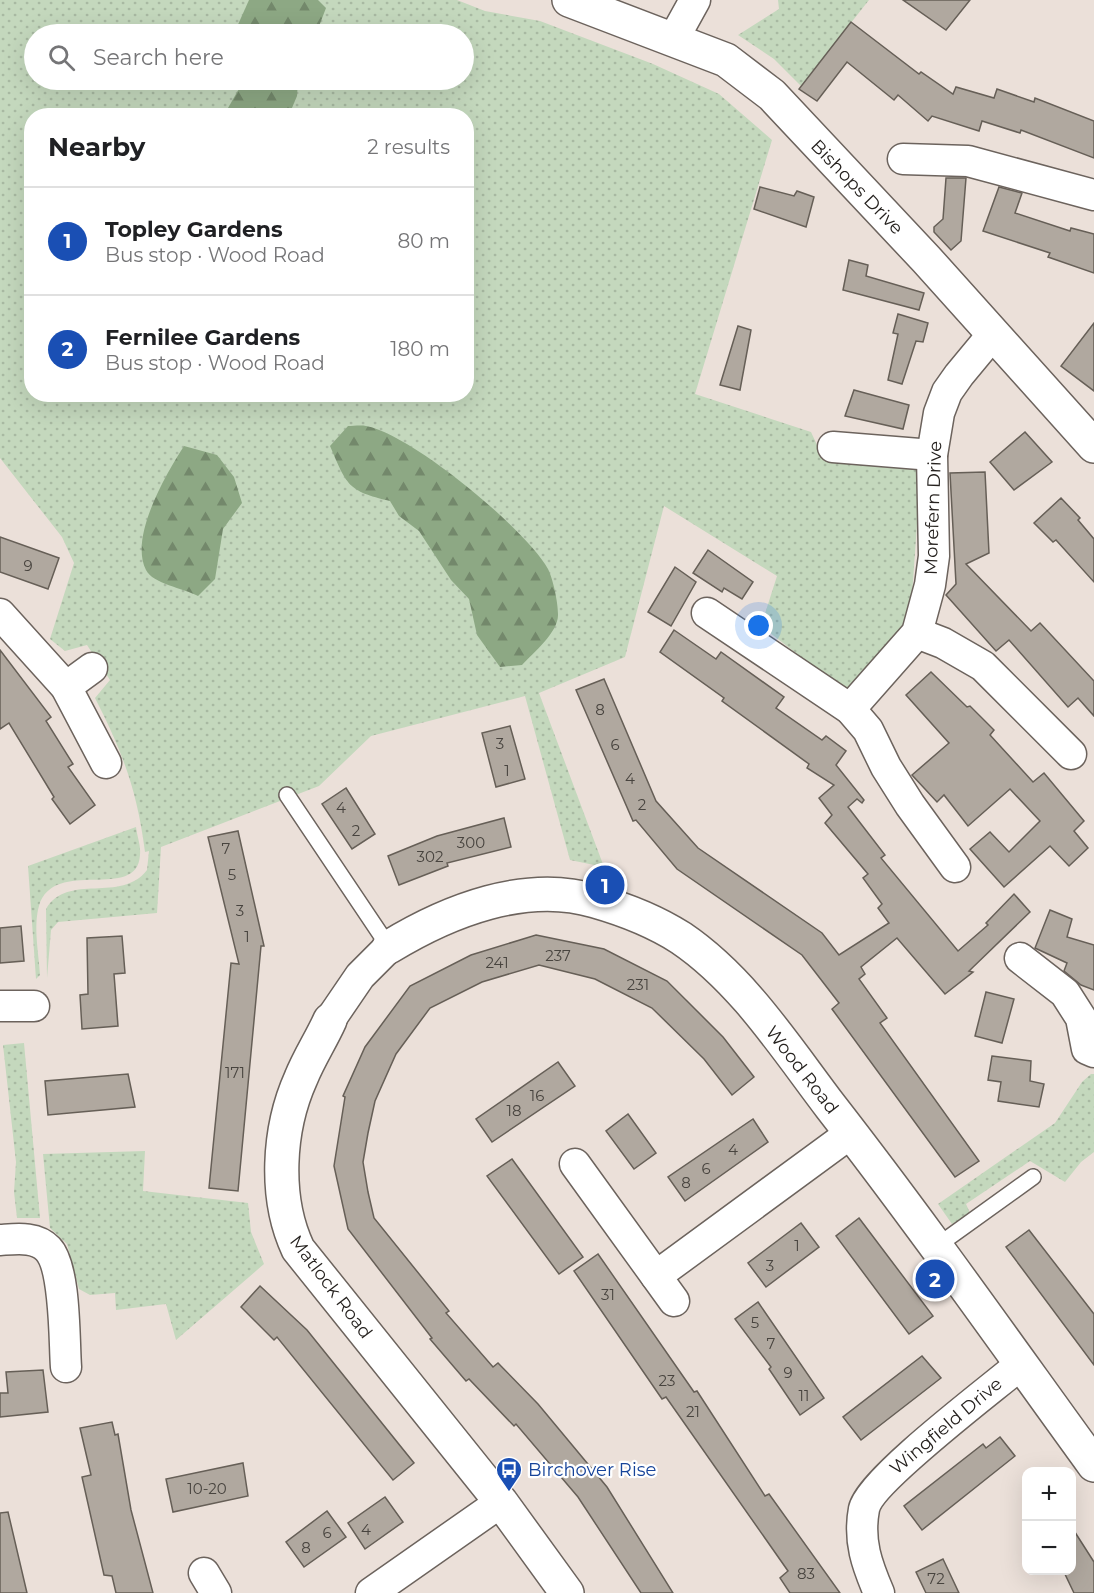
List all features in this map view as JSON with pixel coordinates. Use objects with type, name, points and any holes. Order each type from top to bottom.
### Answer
[{"type":"street","name":"Bishops Drive","points":[[569,0],[674,38],[726,60],[771,95],[1093,443]]},
{"type":"street","points":[[674,38],[695,0]]},
{"type":"street","points":[[903,159],[968,161],[1094,195]]},
{"type":"street","name":"Morefern Drive","points":[[850,708],[917,633],[930,585],[934,556],[932,455],[939,413],[947,392],[993,334]]},
{"type":"street","points":[[833,447],[932,455]]},
{"type":"street","points":[[707,612],[850,708],[868,729],[886,767],[910,805],[955,867]]},
{"type":"street","points":[[0,614],[66,687],[106,763]]},
{"type":"street","points":[[917,633],[943,643],[983,666],[1071,754]]},
{"type":"street","points":[[66,687],[92,668]]},
{"type":"street","name":"Wood Road","points":[[389,947],[413,932],[522,895],[570,895],[626,911],[680,938],[732,982],[851,1133],[937,1246],[1094,1465]]},
{"type":"street","name":"Matlock Road","points":[[389,947],[360,976],[330,1020],[300,1080],[286,1129],[282,1171],[288,1228],[298,1249],[501,1502],[567,1593]]},
{"type":"street","points":[[1020,958],[1065,993],[1081,1018],[1087,1050],[1094,1052]]},
{"type":"street","points":[[0,1006],[34,1006]]},
{"type":"street","points":[[656,1276],[851,1133]]},
{"type":"street","points":[[575,1164],[675,1301]]},
{"type":"street","points":[[0,1240],[27,1239],[47,1248],[54,1257],[60,1285],[66,1367]]},
{"type":"street","name":"Wingfield Drive","points":[[879,1593],[863,1554],[864,1508],[885,1477],[1022,1364]]},
{"type":"street","points":[[370,1593],[501,1502]]},
{"type":"lane","points":[[287,795],[389,947]]},
{"type":"lane","points":[[937,1246],[1033,1178]]},
{"type":"green space","points":[[0,0],[457,0],[485,11],[540,21],[653,64],[719,94],[772,140],[695,394],[811,432],[824,460],[921,467],[910,624],[849,694],[761,626],[777,576],[664,506],[625,657],[539,693],[604,867],[570,860],[525,696],[371,736],[319,786],[161,847],[157,913],[58,922],[51,930],[47,978],[46,909],[56,898],[67,892],[109,888],[136,880],[147,870],[149,851],[145,852],[138,810],[128,772],[95,698],[110,680],[87,645],[65,651],[50,639],[74,563],[62,537],[0,458]]},
{"type":"green space","points":[[249,0],[318,0],[326,8],[320,24],[238,24]]},
{"type":"green space","points":[[778,0],[869,0],[801,86],[774,59],[738,35],[779,9]]},
{"type":"green space","points":[[238,90],[297,90],[292,108],[228,108]]},
{"type":"green space","points":[[348,426],[366,426],[386,433],[438,464],[493,508],[536,552],[552,579],[558,614],[550,635],[522,665],[500,667],[477,635],[469,599],[451,580],[419,531],[399,516],[390,501],[365,494],[345,478],[330,446]]},
{"type":"green space","points":[[184,446],[217,455],[234,477],[242,503],[223,529],[215,579],[198,596],[155,579],[146,570],[142,556],[142,541],[152,506]]},
{"type":"green space","points":[[136,827],[140,855],[135,869],[125,876],[61,884],[48,891],[37,914],[36,931],[40,975],[36,979],[28,866]]},
{"type":"green space","points":[[24,1043],[40,1218],[17,1218],[14,1192],[16,1162],[3,1045]]},
{"type":"green space","points":[[1094,1074],[1094,1152],[1081,1162],[1065,1182],[1030,1161],[966,1204],[970,1213],[952,1224],[938,1204],[1055,1123],[1082,1082]]},
{"type":"green space","points":[[145,1151],[143,1191],[248,1203],[251,1232],[264,1264],[176,1340],[166,1304],[116,1310],[115,1293],[90,1295],[79,1289],[67,1244],[50,1228],[43,1154]]},
{"type":"building","points":[[903,0],[970,0],[946,30]]},
{"type":"building","points":[[851,22],[919,74],[921,72],[953,94],[956,87],[994,98],[997,89],[1034,102],[1035,98],[1094,121],[1094,158],[1021,130],[1020,133],[982,121],[979,131],[932,116],[928,121],[898,95],[894,100],[847,62],[817,101],[799,89]]},
{"type":"building","points":[[946,178],[966,178],[961,241],[951,250],[934,232],[934,227],[943,219]]},
{"type":"building","points":[[760,187],[794,196],[797,191],[814,197],[806,227],[754,209]]},
{"type":"building","points":[[999,187],[1022,193],[1015,213],[1070,231],[1071,228],[1094,234],[1094,273],[1048,257],[1050,253],[983,231]]},
{"type":"building","points":[[849,260],[868,265],[866,276],[924,293],[919,310],[843,290]]},
{"type":"building","points":[[898,314],[928,323],[923,342],[916,341],[902,384],[888,380],[898,334],[893,333]]},
{"type":"building","points":[[1094,323],[1094,391],[1061,366]]},
{"type":"building","points":[[738,326],[751,330],[740,390],[720,385]]},
{"type":"building","points":[[854,390],[909,405],[903,429],[845,416]]},
{"type":"building","points":[[1025,432],[1052,462],[1014,490],[990,462]]},
{"type":"building","points":[[985,472],[989,553],[966,564],[1031,631],[1040,623],[1094,681],[1094,716],[1078,698],[1068,707],[1009,640],[996,651],[946,595],[956,584],[950,473]]},
{"type":"building","points":[[1061,498],[1080,518],[1078,520],[1094,539],[1094,582],[1056,540],[1053,542],[1034,523]]},
{"type":"building","points":[[0,537],[59,558],[48,589],[0,572]]},
{"type":"building","points":[[708,550],[753,582],[742,599],[724,588],[722,592],[693,573]]},
{"type":"building","points":[[675,567],[696,582],[671,626],[648,612]]},
{"type":"building","points":[[674,630],[716,659],[721,652],[784,697],[776,708],[822,740],[826,736],[846,751],[836,765],[864,800],[862,803],[857,799],[848,807],[885,855],[881,858],[958,951],[988,925],[986,923],[1014,894],[1030,912],[969,971],[973,972],[945,994],[897,938],[861,967],[865,974],[859,979],[887,1018],[880,1023],[979,1161],[955,1177],[832,1009],[839,1003],[802,955],[677,869],[636,820],[633,821],[576,690],[604,679],[656,801],[698,848],[822,933],[839,955],[889,923],[878,908],[882,904],[863,878],[868,874],[825,823],[832,815],[819,798],[834,785],[807,768],[809,764],[722,701],[724,698],[660,652]]},
{"type":"building","points":[[0,650],[51,717],[46,721],[73,764],[68,767],[95,805],[70,824],[52,799],[54,797],[9,723],[0,729]]},
{"type":"building","points":[[931,672],[994,730],[990,735],[1033,782],[1044,773],[1084,821],[1074,831],[1088,848],[1069,866],[1050,846],[1004,887],[970,849],[990,832],[1009,852],[1040,821],[1010,789],[968,826],[944,795],[937,802],[912,775],[949,743],[906,695]]},
{"type":"building","points":[[510,726],[525,779],[496,787],[482,733]]},
{"type":"building","points":[[346,788],[375,834],[352,849],[322,804]]},
{"type":"building","points":[[504,818],[511,847],[447,863],[448,866],[399,885],[388,856],[437,836]]},
{"type":"building","points":[[238,831],[264,946],[261,946],[238,1191],[209,1188],[231,963],[239,964],[208,837]]},
{"type":"building","points":[[1050,910],[1072,919],[1067,937],[1094,945],[1094,990],[1081,985],[1064,971],[1067,963],[1035,948]]},
{"type":"building","points":[[21,926],[24,961],[0,963],[0,928]]},
{"type":"building","points":[[536,935],[604,949],[667,981],[723,1037],[754,1077],[732,1095],[704,1059],[652,1008],[595,979],[539,965],[482,982],[430,1008],[396,1054],[375,1101],[363,1162],[368,1192],[374,1218],[449,1311],[446,1313],[493,1367],[498,1363],[538,1404],[607,1487],[673,1593],[641,1593],[578,1497],[516,1424],[514,1426],[469,1379],[466,1381],[430,1339],[432,1338],[348,1229],[334,1166],[345,1097],[343,1096],[365,1047],[410,986],[471,955]]},
{"type":"building","points":[[122,936],[125,973],[114,974],[118,1026],[82,1029],[80,995],[88,994],[87,938]]},
{"type":"building","points":[[986,992],[1014,999],[1002,1043],[975,1036]]},
{"type":"building","points":[[992,1056],[1031,1061],[1030,1081],[1044,1084],[1039,1107],[998,1101],[1001,1082],[988,1080]]},
{"type":"building","points":[[558,1062],[575,1086],[492,1142],[476,1119]]},
{"type":"building","points":[[128,1074],[135,1107],[48,1115],[45,1081]]},
{"type":"building","points":[[628,1114],[656,1153],[634,1169],[606,1131]]},
{"type":"building","points":[[753,1119],[768,1142],[685,1201],[668,1177]]},
{"type":"building","points":[[512,1159],[583,1257],[559,1274],[487,1176]]},
{"type":"building","points":[[859,1218],[933,1316],[909,1334],[836,1236]]},
{"type":"building","points":[[801,1223],[819,1247],[766,1287],[748,1263]]},
{"type":"building","points":[[1029,1230],[1094,1314],[1094,1365],[1006,1247]]},
{"type":"building","points":[[598,1254],[694,1392],[697,1391],[765,1496],[769,1494],[840,1593],[790,1593],[780,1578],[788,1571],[666,1397],[662,1399],[574,1271]]},
{"type":"building","points":[[260,1286],[307,1330],[414,1463],[393,1480],[277,1337],[274,1340],[241,1307]]},
{"type":"building","points":[[758,1302],[824,1398],[800,1415],[769,1369],[771,1367],[735,1319]]},
{"type":"building","points":[[922,1356],[941,1378],[861,1440],[843,1417]]},
{"type":"building","points":[[43,1370],[48,1412],[0,1417],[0,1393],[8,1393],[6,1372]]},
{"type":"building","points":[[112,1422],[115,1435],[118,1434],[131,1510],[153,1593],[116,1593],[112,1576],[104,1575],[82,1477],[91,1475],[80,1428]]},
{"type":"building","points":[[1000,1437],[1015,1456],[922,1530],[904,1506],[983,1444],[986,1448]]},
{"type":"building","points":[[243,1463],[248,1496],[173,1512],[166,1479]]},
{"type":"building","points":[[385,1497],[403,1522],[365,1549],[348,1523]]},
{"type":"building","points":[[327,1511],[346,1537],[304,1567],[286,1542]]},
{"type":"building","points":[[8,1512],[27,1593],[0,1593],[0,1513]]},
{"type":"building","points":[[1076,1534],[1094,1562],[1094,1593],[1074,1593],[1065,1575],[1076,1575]]},
{"type":"building","points":[[943,1559],[959,1593],[926,1593],[916,1572]]},
{"type":"place","name":"Topley Gardens","points":[[605,885]]},
{"type":"place","name":"Fernilee Gardens","points":[[935,1279]]},
{"type":"place","name":"Birchover Rise","points":[[509,1493]]}]
